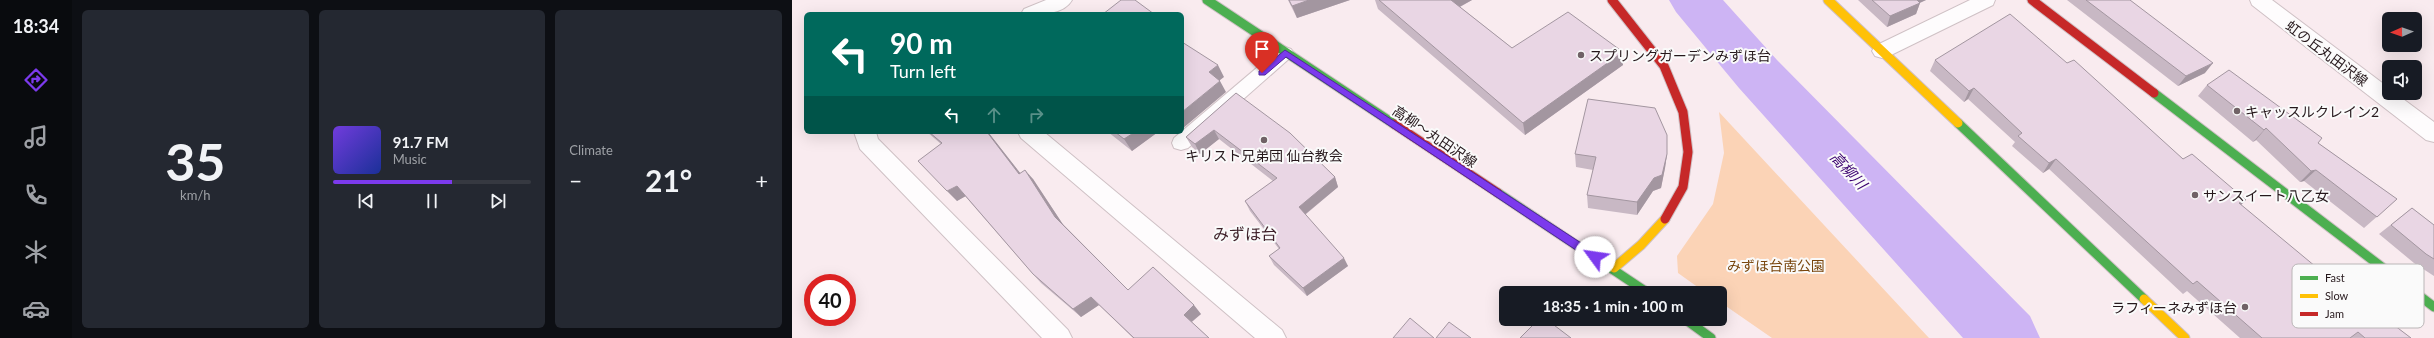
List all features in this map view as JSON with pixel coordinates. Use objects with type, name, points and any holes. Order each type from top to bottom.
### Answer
[{"type":"street","points":[[1036,12],[1063,0]]},
{"type":"street","name":"高柳～丸田沢線","points":[[1207,0],[1585,252],[1614,268],[1638,286]]},
{"type":"street","points":[[1612,0],[1664,66],[1683,112],[1688,152],[1683,187],[1665,218],[1640,246],[1614,268]]},
{"type":"street","points":[[1828,0],[2185,338]]},
{"type":"street","points":[[1882,51],[1986,0]]},
{"type":"street","points":[[2032,0],[2378,264]]},
{"type":"street","name":"虹の丘丸田沢線","points":[[2260,0],[2434,134]]},
{"type":"street","points":[[866,134],[868,143],[1059,338]]},
{"type":"street","points":[[1031,134],[1273,338]]},
{"type":"street","points":[[2424,299],[2434,307]]},
{"type":"street","points":[[1694,326],[1711,338]]},
{"type":"lane","points":[[1181,143],[1285,53]]},
{"type":"green space","name":"みずほ台南公園","points":[[1719,112],[1929,338],[1772,338],[1727,307],[1727,286],[1696,286],[1678,273],[1677,256],[1713,204],[1724,153]]},
{"type":"building","points":[[1121,0],[1135,0],[1151,12],[1106,12]]},
{"type":"building","points":[[1289,0],[1309,0],[1292,6]]},
{"type":"building","points":[[1379,0],[1451,0],[1512,48],[1568,12],[1623,52],[1523,123]]},
{"type":"building","points":[[1872,0],[1917,0],[1920,3],[1890,16]]},
{"type":"building","points":[[2086,0],[2130,0],[2213,63],[2186,76]]},
{"type":"building","points":[[2010,14],[2067,63],[2074,60],[2183,159],[2192,154],[2246,200],[2239,203],[2312,264],[2292,264],[2292,328],[2398,328],[2411,338],[2365,338],[2358,332],[2350,338],[2262,338],[2197,281],[2193,284],[2056,159],[2049,163],[2018,136],[2022,133],[1974,88],[1969,91],[1935,60]]},
{"type":"building","points":[[1184,43],[1218,65],[1209,72],[1220,81],[1184,110]]},
{"type":"building","points":[[2229,70],[2322,138],[2318,143],[2397,199],[2377,217],[2316,170],[2311,171],[2266,128],[2264,130],[2207,85]]},
{"type":"building","points":[[1236,93],[1290,133],[1335,177],[1299,207],[1344,258],[1303,288],[1269,256],[1280,248],[1245,201],[1277,178],[1214,130],[1195,144],[1186,137]]},
{"type":"building","points":[[1588,99],[1655,108],[1667,135],[1667,154],[1662,175],[1654,178],[1637,202],[1587,195],[1596,157],[1575,154]]},
{"type":"building","points":[[931,134],[989,134],[1019,174],[1025,170],[1055,217],[1128,290],[1153,267],[1194,305],[1184,315],[1209,338],[1134,338],[1091,297],[1073,309],[1033,274],[957,186],[947,191],[918,161],[942,143]]},
{"type":"building","points":[[1118,134],[1132,134],[1124,139]]},
{"type":"building","points":[[2412,208],[2434,225],[2434,259],[2391,225]]},
{"type":"building","points":[[1410,318],[1434,338],[1393,338]]},
{"type":"building","points":[[1449,322],[1471,338],[1436,338]]},
{"type":"building","points":[[1532,326],[1555,326],[1571,338],[1520,338]]},
{"type":"waterway","name":"高柳川","points":[[1694,0],[1758,74],[2006,338]]},
{"type":"traffic: fast","points":[[1207,0],[1394,124]]},
{"type":"traffic: fast","points":[[2154,93],[2378,264]]},
{"type":"traffic: fast","points":[[1958,123],[2144,299]]},
{"type":"traffic: fast","points":[[1498,193],[1638,286]]},
{"type":"traffic: fast","points":[[2424,299],[2434,307]]},
{"type":"traffic: fast","points":[[1695,326],[1711,338]]},
{"type":"traffic: slow","points":[[1828,0],[1958,123]]},
{"type":"traffic: slow","points":[[1614,268],[1641,245],[1665,219]]},
{"type":"traffic: slow","points":[[2144,299],[2185,338]]},
{"type":"traffic: jam","points":[[1612,0],[1664,66],[1683,112],[1688,152],[1683,187],[1665,219]]},
{"type":"traffic: jam","points":[[2032,0],[2154,93]]},
{"type":"traffic: jam","points":[[1394,124],[1498,193]]},
{"type":"place","name":"スプリングガーデンみずほ台","points":[[1581,55]]},
{"type":"place","name":"キャッスルクレイン2","points":[[2237,111]]},
{"type":"place","name":"キリスト兄弟団 仙台教会","points":[[1264,140]]},
{"type":"place","name":"サンスイート八乙女","points":[[2195,195]]},
{"type":"place","name":"ラフィーネみずほ台","points":[[2245,307]]},
{"type":"district","name":"みずほ台","points":[[1245,233]]},
{"type":"route","points":[[1262,73],[1285,53],[1585,252],[1595,257]]}]
